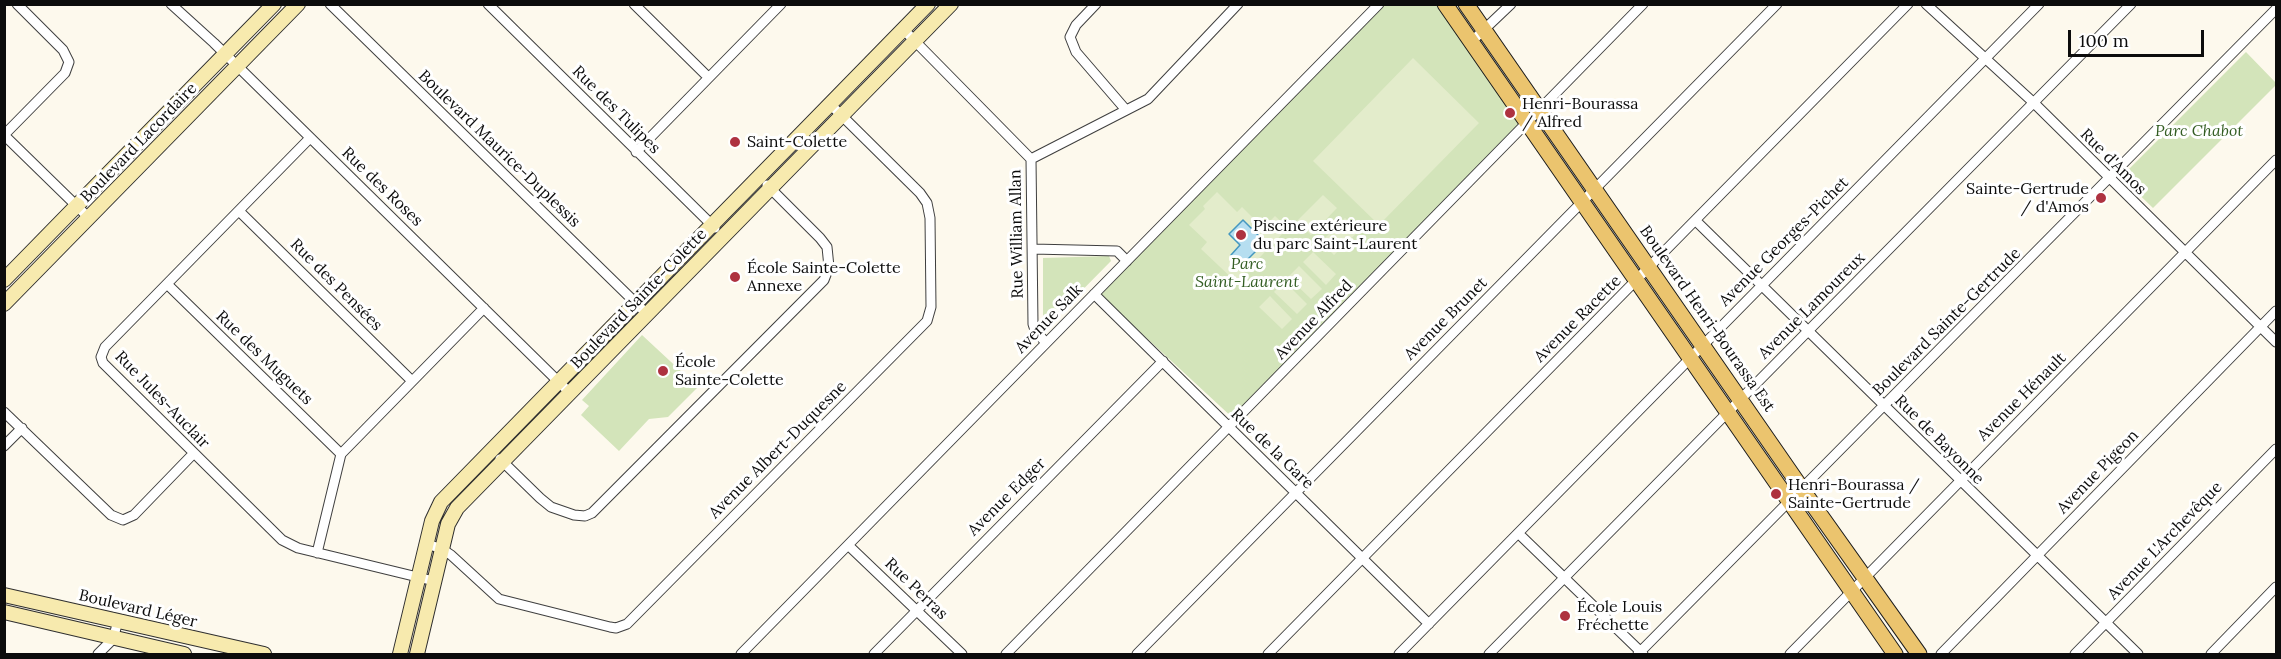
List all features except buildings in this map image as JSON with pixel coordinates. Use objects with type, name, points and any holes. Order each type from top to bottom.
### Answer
[{"type":"main road","points":[[1445,4],[1895,654]]},
{"type":"main road","name":"Boulevard Henri-Bourassa Est","points":[[1466,4],[1919,654]]},
{"type":"street","points":[[17,4],[63,50],[69,62],[65,73],[4,135],[89,218]]},
{"type":"street","name":"Rue des Roses","points":[[171,4],[570,393]]},
{"type":"street","name":"Boulevard Lacordaire","points":[[4,280],[274,4]]},
{"type":"street","name":"Boulevard Lacordaire","points":[[4,304],[298,4]]},
{"type":"street","name":"Boulevard Maurice-Duplessis","points":[[330,4],[647,314]]},
{"type":"street","name":"Rue des Tulipes","points":[[488,4],[723,237]]},
{"type":"street","points":[[634,4],[708,77]]},
{"type":"street","name":"Boulevard Sainte-Colette","points":[[400,654],[438,507],[491,450],[928,4]]},
{"type":"street","name":"Boulevard Sainte-Colette","points":[[417,654],[448,524],[454,512],[951,4]]},
{"type":"street","points":[[1096,4],[1076,25],[1070,37],[1076,52],[1126,110]]},
{"type":"street","points":[[1032,159],[1148,99],[1238,4]]},
{"type":"street","name":"Avenue Salk","points":[[741,654],[1379,4]]},
{"type":"street","points":[[1470,43],[1511,4]]},
{"type":"street","name":"Avenue Alfred","points":[[1006,654],[1642,4]]},
{"type":"street","name":"Avenue Brunet","points":[[1137,654],[1778,4]]},
{"type":"street","name":"Avenue Racette","points":[[1268,654],[1908,4]]},
{"type":"street","name":"Rue d'Amos","points":[[1926,4],[2034,103],[2277,342]]},
{"type":"street","name":"Avenue Georges-Pichet","points":[[1399,654],[2039,4]]},
{"type":"street","name":"Avenue Lamoureux","points":[[1489,654],[2131,4]]},
{"type":"street","points":[[636,152],[780,5]]},
{"type":"street","name":"Boulevard Sainte-Gertrude","points":[[1641,654],[2277,9]]},
{"type":"street","name":"Rue William Allan","points":[[903,29],[1032,159],[1033,324],[1046,343]]},
{"type":"street","name":"Avenue Albert-Duquesne","points":[[427,544],[442,549],[500,599],[610,627],[616,628],[627,624],[927,321],[931,307],[930,218],[927,203],[920,192],[830,104]]},
{"type":"street","name":"Rue Jules-Auclair","points":[[310,138],[105,347],[101,357],[106,367],[282,540],[298,548],[434,581]]},
{"type":"street","name":"Avenue Hénault","points":[[1790,654],[2277,160]]},
{"type":"street","points":[[491,450],[551,507],[574,515],[585,516],[592,513],[815,289],[826,277],[828,270],[829,258],[826,247],[820,238],[759,177]]},
{"type":"street","name":"Rue des Pensées","points":[[239,211],[412,381]]},
{"type":"street","name":"Rue de Bayonne","points":[[1696,221],[2036,557],[2138,654]]},
{"type":"street","points":[[1034,249],[1117,251],[1127,261]]},
{"type":"street","name":"Rue des Muguets","points":[[167,284],[341,454]]},
{"type":"street","name":"Rue de la Gare","points":[[1094,294],[1429,624]]},
{"type":"street","points":[[317,553],[341,454],[484,308]]},
{"type":"street","name":"Avenue Pigeon","points":[[1941,654],[2277,311]]},
{"type":"street","name":"Avenue Edger","points":[[874,654],[1163,361]]},
{"type":"street","points":[[4,412],[111,515],[123,520],[134,515],[193,454]]},
{"type":"street","points":[[4,446],[22,428]]},
{"type":"street","name":"Avenue L'Archevêque","points":[[2075,654],[2277,449]]},
{"type":"street","points":[[1518,533],[1641,654]]},
{"type":"street","name":"Rue Perras","points":[[848,545],[962,654]]},
{"type":"street","points":[[2211,654],[2277,587]]},
{"type":"street","name":"Boulevard Léger","points":[[4,595],[264,654]]},
{"type":"street","name":"Boulevard Léger","points":[[4,612],[184,654]]},
{"type":"street","points":[[98,654],[113,639],[118,621]]},
{"type":"green space","name":"Parc Saint-Laurent","points":[[1383,5],[1446,5],[1526,121],[1235,420],[1097,292]]},
{"type":"green space","name":"Parc Chabot","points":[[2246,52],[2276,85],[2153,208],[2121,177]]},
{"type":"green space","points":[[1413,58],[1479,123],[1379,225],[1313,161]]},
{"type":"green space","name":"Piscine extérieure du parc Saint-Laurent","points":[[1217,192],[1237,212],[1242,207],[1263,228],[1275,216],[1288,228],[1236,282],[1201,249],[1207,242],[1189,225],[1205,209],[1203,206]]},
{"type":"green space","points":[[1323,195],[1337,208],[1311,235],[1297,221]]},
{"type":"green space","points":[[1345,218],[1359,231],[1334,255],[1321,242]]},
{"type":"green space","points":[[1313,252],[1336,274],[1326,285],[1303,262]]},
{"type":"green space","points":[[1109,256],[1111,261],[1047,326],[1043,326],[1043,258]]},
{"type":"green space","points":[[1299,266],[1322,289],[1311,299],[1288,277]]},
{"type":"green space","points":[[1284,281],[1307,304],[1297,314],[1274,292]]},
{"type":"green space","points":[[1270,296],[1292,319],[1282,329],[1259,307]]},
{"type":"green space","points":[[642,335],[698,387],[668,417],[649,419],[619,451],[581,415],[589,406],[582,400]]},
{"type":"water","points":[[1243,220],[1265,242],[1241,266],[1231,255],[1240,245],[1229,234]]},
{"type":"place","name":"Henri-Bourassa / Alfred","points":[[1510,113]]},
{"type":"place","name":"Saint-Colette","points":[[735,142]]},
{"type":"place","name":"Sainte-Gertrude / d'Amos","points":[[2101,198]]},
{"type":"place","name":"Piscine extérieure du parc Saint-Laurent","points":[[1241,235]]},
{"type":"place","name":"École Sainte-Colette Annexe","points":[[735,277]]},
{"type":"place","name":"École Sainte-Colette","points":[[663,371]]},
{"type":"place","name":"Henri-Bourassa / Sainte-Gertrude","points":[[1776,494]]},
{"type":"place","name":"École Louis Fréchette","points":[[1565,616]]}]
